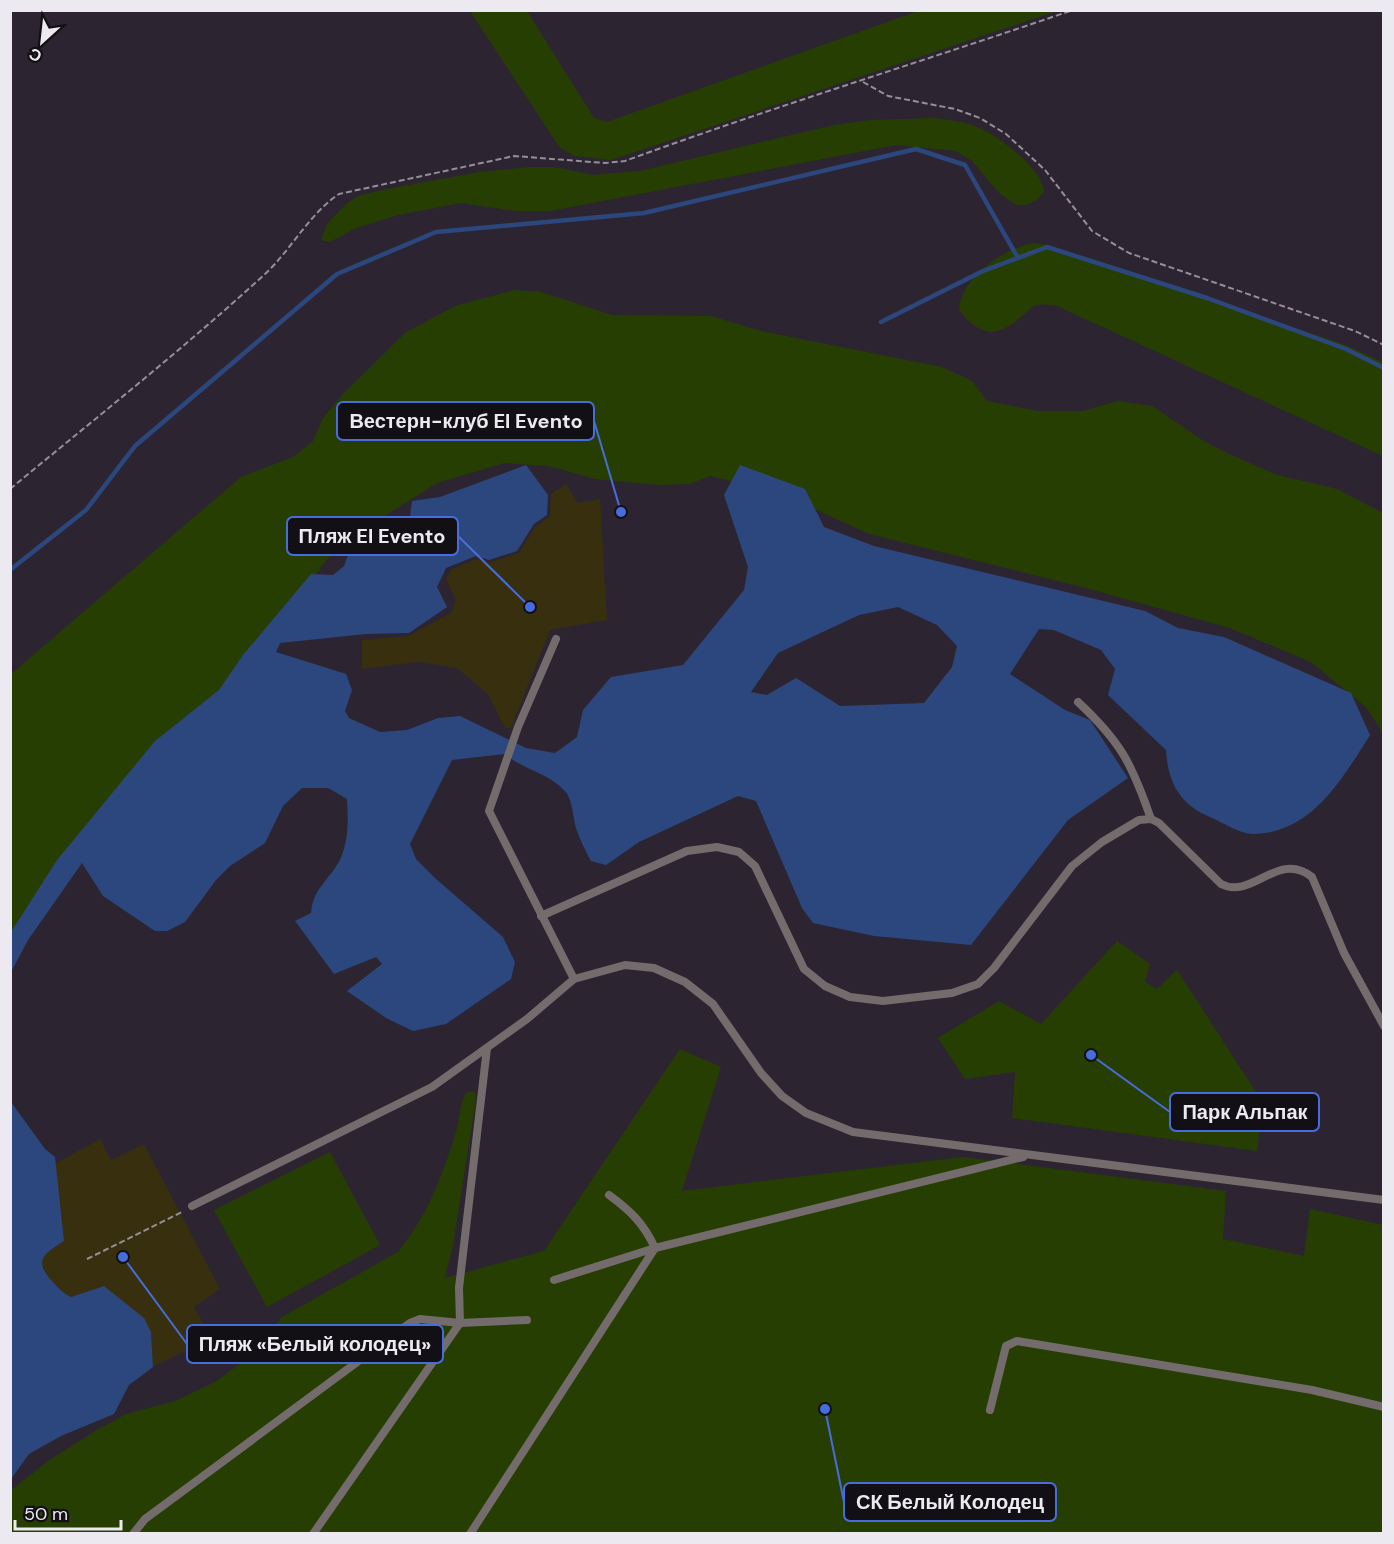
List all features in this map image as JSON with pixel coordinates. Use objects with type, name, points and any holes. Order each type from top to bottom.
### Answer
[{"type":"lane","points":[[556,639],[518,727],[489,811],[574,979]]},
{"type":"lane","points":[[1078,702],[1109,731],[1125,754],[1151,819]]},
{"type":"lane","points":[[542,916],[687,851],[717,847],[739,852],[755,866],[804,969],[825,986],[850,997],[883,1001],[952,993],[978,984],[994,968],[1072,866],[1101,842],[1139,820],[1151,819],[1159,823],[1221,884],[1229,887],[1238,887],[1283,868],[1301,869],[1312,877],[1344,952],[1383,1026]]},
{"type":"lane","points":[[192,1206],[432,1087],[527,1019],[574,979],[625,965],[654,968],[685,982],[713,1004],[761,1073],[782,1096],[828,1124],[853,1132],[886,1139],[1383,1200]]},
{"type":"lane","points":[[313,1533],[460,1323],[459,1287],[487,1048]]},
{"type":"lane","points":[[554,1280],[655,1248],[1030,1156]]},
{"type":"lane","points":[[609,1195],[629,1210],[645,1227],[655,1248]]},
{"type":"lane","points":[[470,1533],[655,1248]]},
{"type":"lane","points":[[133,1533],[145,1519],[410,1323],[420,1319],[460,1323],[527,1320]]},
{"type":"lane","points":[[990,1410],[1006,1346],[1017,1341],[1312,1390],[1383,1407]]},
{"type":"path","points":[[10,489],[182,348],[267,272],[326,203],[339,194],[514,156],[605,163],[625,161],[777,107],[863,82],[1073,10]]},
{"type":"path","points":[[863,82],[888,96],[955,109],[980,118],[1006,134],[1045,170],[1092,231],[1129,253],[1355,331],[1383,345]]},
{"type":"path","points":[[87,1259],[192,1206]]},
{"type":"green space","points":[[470,11],[527,11],[594,118],[607,122],[918,11],[1057,11],[611,160],[575,156],[560,148]]},
{"type":"green space","points":[[934,118],[970,124],[995,137],[1028,163],[1042,183],[1044,192],[1037,200],[1026,205],[1016,205],[999,193],[972,161],[956,151],[896,145],[550,211],[516,211],[461,203],[398,215],[356,228],[330,242],[321,240],[327,224],[346,204],[358,196],[386,189],[480,172],[529,167],[555,167],[593,175],[640,171],[834,125],[870,120]]},
{"type":"green space","points":[[1033,243],[1043,244],[1343,344],[1383,362],[1383,456],[1055,305],[1036,305],[1012,324],[995,331],[988,332],[974,325],[959,310],[967,286],[997,258],[1021,246]]},
{"type":"green space","points":[[515,290],[541,292],[612,315],[711,316],[761,331],[942,367],[972,381],[987,401],[1038,411],[1083,411],[1118,401],[1152,406],[1205,442],[1229,454],[1277,475],[1337,489],[1383,513],[1383,733],[1366,707],[1311,662],[1230,628],[1082,587],[869,534],[780,493],[710,476],[690,484],[658,485],[595,479],[549,466],[504,463],[437,483],[394,510],[328,558],[249,663],[11,941],[11,674],[241,477],[293,457],[313,441],[323,418],[345,392],[405,333],[455,306]]},
{"type":"green space","points":[[1117,941],[1150,964],[1145,982],[1157,989],[1177,970],[1256,1092],[1259,1136],[1257,1151],[1012,1118],[1015,1072],[965,1079],[938,1038],[999,1001],[1041,1024]]},
{"type":"green space","points":[[680,1049],[721,1067],[682,1191],[963,1157],[1226,1191],[1223,1239],[1304,1256],[1310,1209],[1383,1225],[1383,1533],[11,1534],[10,1491],[48,1461],[126,1414],[175,1401],[215,1382],[264,1346],[271,1331],[282,1317],[398,1252],[417,1225],[439,1182],[457,1130],[462,1101],[467,1092],[475,1091],[476,1099],[453,1245],[445,1278],[544,1251]]},
{"type":"green space","points":[[330,1152],[380,1245],[267,1307],[214,1210]]},
{"type":"sand","points":[[566,484],[578,503],[600,499],[607,620],[550,630],[511,728],[505,728],[488,694],[457,668],[418,662],[362,669],[362,640],[408,636],[451,613],[456,600],[446,579],[452,569],[477,559],[488,563],[519,553],[535,527],[550,516],[551,494]]},
{"type":"sand","points":[[100,1139],[111,1160],[144,1144],[220,1289],[194,1307],[211,1338],[153,1367],[151,1332],[104,1286],[71,1297],[56,1286],[43,1268],[43,1258],[46,1254],[64,1241],[55,1164]]},
{"type":"water","points":[[526,465],[548,495],[547,515],[534,524],[517,551],[489,560],[476,556],[446,568],[437,587],[447,607],[409,633],[366,634],[280,643],[276,652],[346,674],[352,690],[345,711],[349,718],[380,732],[407,730],[438,718],[460,716],[526,748],[555,753],[577,737],[583,710],[611,677],[683,665],[744,590],[748,567],[724,495],[740,465],[805,489],[824,527],[874,546],[1145,611],[1178,628],[1224,637],[1351,693],[1370,735],[1336,785],[1309,814],[1274,831],[1253,834],[1242,832],[1199,812],[1183,799],[1169,772],[1166,750],[1108,695],[1115,669],[1101,650],[1054,630],[1039,629],[1010,674],[1065,710],[1090,720],[1128,778],[1068,820],[971,945],[874,936],[813,923],[802,908],[756,801],[738,796],[639,842],[606,865],[591,861],[577,831],[565,791],[551,779],[519,764],[505,754],[452,760],[410,844],[416,859],[435,878],[503,937],[515,962],[511,979],[446,1024],[413,1031],[386,1018],[347,991],[382,964],[376,957],[334,974],[295,921],[311,913],[315,896],[338,863],[346,841],[347,799],[328,788],[302,788],[283,806],[265,843],[230,866],[216,880],[185,922],[167,931],[155,931],[103,896],[82,863],[28,940],[11,972],[11,932],[57,860],[155,741],[219,690],[243,655],[311,574],[333,575],[344,566],[351,547],[366,546],[403,532],[410,517],[412,501],[440,497]],"holes":[[[898,607],[937,625],[957,646],[952,667],[924,703],[840,706],[796,678],[767,695],[751,692],[778,653],[859,615]]]},
{"type":"water","points":[[11,1102],[45,1149],[55,1157],[64,1241],[43,1258],[42,1263],[46,1274],[71,1297],[104,1286],[144,1318],[151,1332],[153,1367],[129,1385],[114,1414],[61,1436],[29,1454],[11,1479]]},
{"type":"waterway","points":[[10,570],[86,510],[135,446],[337,274],[436,232],[644,213],[916,149],[965,165],[1018,258]]},
{"type":"waterway","points":[[881,322],[983,271],[1047,247],[1207,298],[1346,349],[1384,368]]},
{"type":"place","name":"Вестерн-клуб El Evento","points":[[621,512]]},
{"type":"place","name":"Пляж El Evento","points":[[530,607]]},
{"type":"place","name":"Парк Альпак","points":[[1091,1055]]},
{"type":"place","name":"Пляж «Белый колодец»","points":[[123,1257]]},
{"type":"place","name":"СК Белый Колодец","points":[[825,1409]]}]
